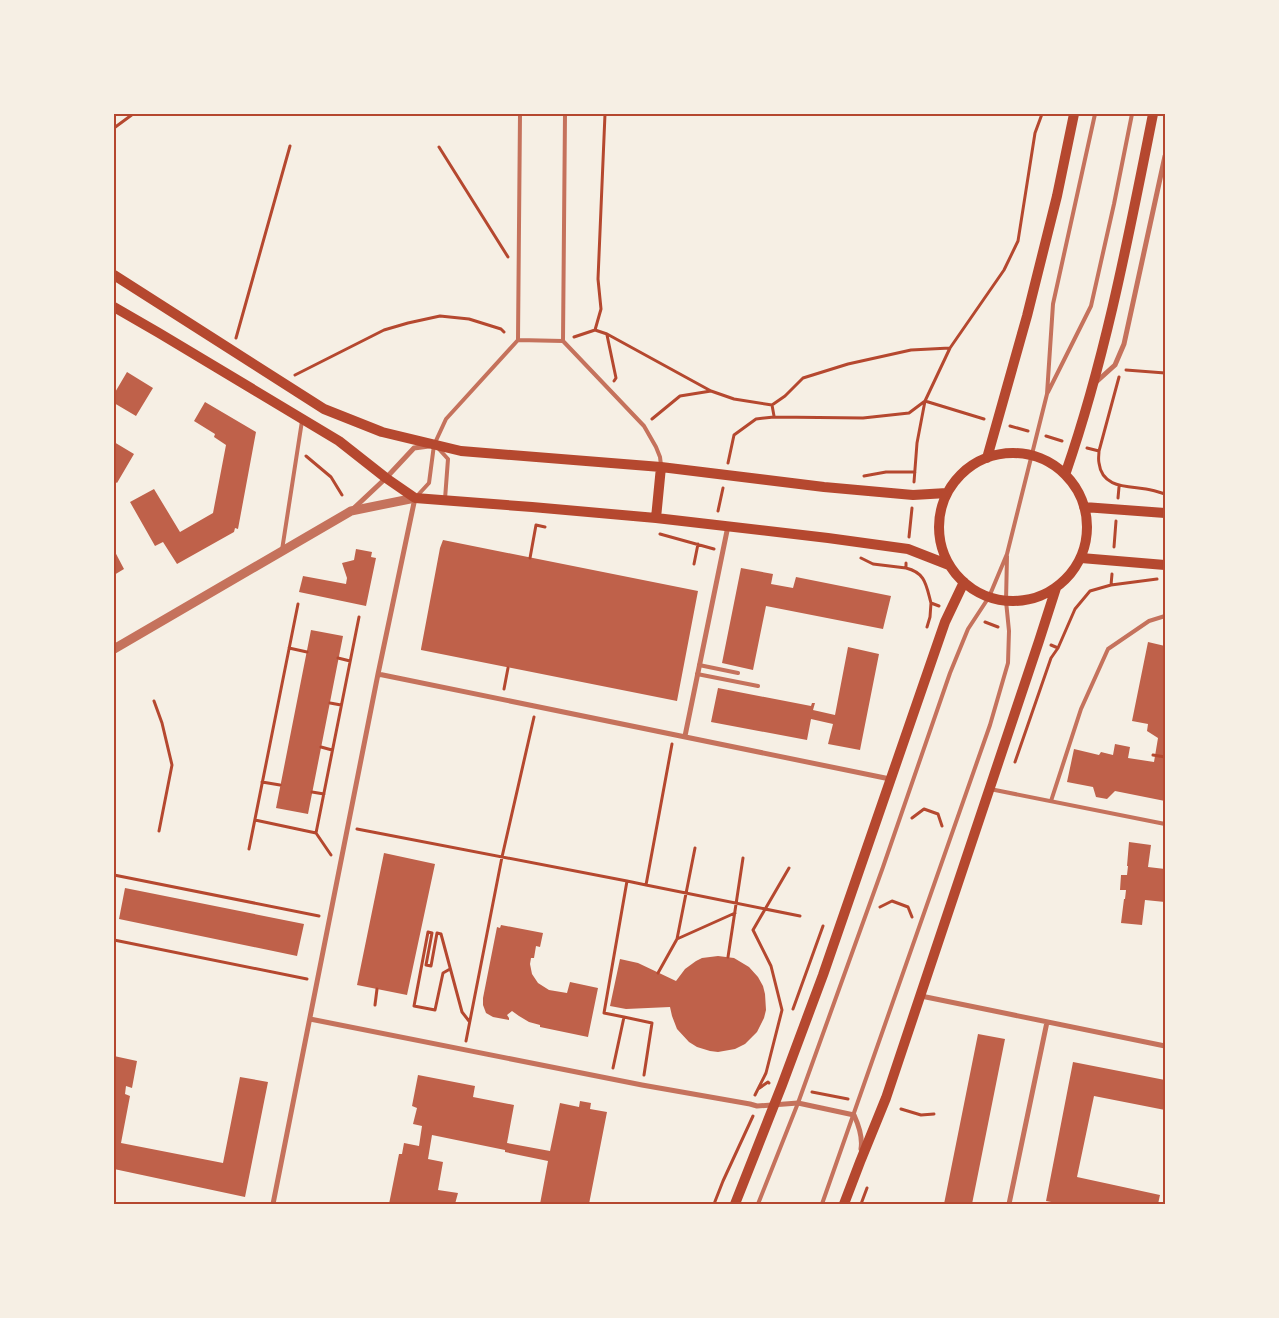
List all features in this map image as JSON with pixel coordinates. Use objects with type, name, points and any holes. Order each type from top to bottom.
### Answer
[{"type":"main road","points":[[987,458],[1030,307],[1057,196],[1074,114]]},
{"type":"main road","points":[[1066,472],[1094,384],[1129,235],[1153,114]]},
{"type":"main road","points":[[114,275],[324,409],[382,432],[461,451],[661,467],[913,495],[947,493]]},
{"type":"main road","points":[[114,307],[339,441],[386,478],[416,498],[656,518],[908,548],[949,565]]},
{"type":"main road","points":[[1010,453],[1032,456],[1066,472],[1078,492],[1087,520],[1085,546],[1081,558],[1070,575],[1056,588],[1041,596],[1023,601],[1006,601],[989,597],[975,591],[949,565],[941,545],[939,532],[939,518],[942,505],[947,493],[955,482],[975,464],[987,458],[1010,453]]},
{"type":"main road","points":[[656,518],[661,467]]},
{"type":"main road","points":[[1084,507],[1165,513]]},
{"type":"main road","points":[[1081,558],[1165,565]]},
{"type":"main road","points":[[735,1204],[775,1105],[823,975],[945,622],[964,582]]},
{"type":"main road","points":[[844,1204],[882,1110],[1056,588]]},
{"type":"street","points":[[1094,384],[1115,365],[1124,344],[1165,156]]},
{"type":"street","points":[[114,649],[351,511],[414,448],[434,445]]},
{"type":"street","points":[[273,1204],[378,674],[416,498],[351,511]]},
{"type":"street","points":[[685,736],[728,526]]},
{"type":"street","points":[[378,674],[891,779]]},
{"type":"street","points":[[921,996],[1165,1046]]},
{"type":"street","points":[[310,1019],[758,1106],[798,1104],[854,1115],[860,1128],[862,1144],[860,1162]]},
{"type":"street","points":[[1009,1204],[1047,1022]]},
{"type":"lane","points":[[416,498],[429,483],[434,445],[446,419],[518,340],[520,114]]},
{"type":"lane","points":[[562,341],[565,114]]},
{"type":"lane","points":[[758,1204],[798,1104],[886,859],[950,673],[968,629],[989,597],[1007,554],[1047,394],[1053,304],[1095,114]]},
{"type":"lane","points":[[1047,394],[1091,306],[1132,114]]},
{"type":"lane","points":[[518,340],[562,341],[644,426],[656,447],[661,467]]},
{"type":"lane","points":[[281,552],[302,419]]},
{"type":"lane","points":[[434,445],[448,459],[445,500]]},
{"type":"lane","points":[[822,1204],[993,716],[1008,663],[1007,554]]},
{"type":"lane","points":[[1051,801],[1081,710],[1108,649],[1149,621],[1165,616]]},
{"type":"lane","points":[[699,665],[738,673]]},
{"type":"lane","points":[[697,674],[758,686]]},
{"type":"lane","points":[[990,788],[1165,824]]},
{"type":"path","points":[[114,128],[133,114]]},
{"type":"path","points":[[595,330],[601,308],[598,280],[605,114]]},
{"type":"path","points":[[715,525],[734,435],[756,419],[774,417],[862,418],[909,413],[925,401],[950,348],[1004,270],[1018,240],[1035,133],[1042,114]]},
{"type":"path","points":[[232,351],[290,146]]},
{"type":"path","points":[[439,147],[510,258]]},
{"type":"path","points":[[286,385],[291,377],[384,330],[408,323],[440,316],[469,319],[501,329],[504,332]]},
{"type":"path","points":[[562,341],[595,330],[606,334],[711,391],[734,399],[772,405],[785,396],[803,378],[848,364],[911,350],[950,348]]},
{"type":"path","points":[[606,334],[616,378],[609,388]]},
{"type":"path","points":[[1126,370],[1165,373]]},
{"type":"path","points":[[1099,451],[1120,372]]},
{"type":"path","points":[[644,426],[680,396],[711,391]]},
{"type":"path","points":[[772,405],[774,417]]},
{"type":"path","points":[[298,449],[332,477],[342,495]]},
{"type":"path","points":[[1119,486],[1165,494]]},
{"type":"path","points":[[530,558],[536,526],[545,527]]},
{"type":"path","points":[[653,532],[723,552]]},
{"type":"path","points":[[694,564],[698,544]]},
{"type":"path","points":[[1111,585],[1165,578]]},
{"type":"path","points":[[924,635],[930,617],[931,603]]},
{"type":"path","points":[[249,849],[298,604]]},
{"type":"path","points":[[316,833],[359,617]]},
{"type":"path","points":[[289,648],[306,652]]},
{"type":"path","points":[[1051,658],[1058,648]]},
{"type":"path","points":[[338,658],[350,661]]},
{"type":"path","points":[[502,699],[508,668]]},
{"type":"path","points":[[154,701],[162,723],[172,765],[159,830]]},
{"type":"path","points":[[330,703],[341,705]]},
{"type":"path","points":[[464,1049],[502,857],[536,706]]},
{"type":"path","points":[[646,885],[674,734]]},
{"type":"path","points":[[321,747],[332,750]]},
{"type":"path","points":[[1153,755],[1165,757]]},
{"type":"path","points":[[262,782],[280,785]]},
{"type":"path","points":[[312,792],[324,794]]},
{"type":"path","points":[[908,822],[924,809],[938,814],[943,828]]},
{"type":"path","points":[[255,820],[316,833],[340,868]]},
{"type":"path","points":[[348,827],[800,916]]},
{"type":"path","points":[[658,973],[676,939],[695,848]]},
{"type":"path","points":[[728,957],[744,858]]},
{"type":"path","points":[[750,1104],[766,1073],[782,1010],[771,966],[753,930],[789,868]]},
{"type":"path","points":[[114,874],[330,918]]},
{"type":"path","points":[[627,881],[604,1013],[652,1024],[642,1085]]},
{"type":"path","points":[[875,910],[892,901],[908,907],[914,922]]},
{"type":"path","points":[[676,939],[734,913]]},
{"type":"path","points":[[791,1017],[824,924]]},
{"type":"path","points":[[450,969],[443,972],[435,1010],[414,1006],[428,932],[432,933],[426,965],[431,966],[437,933],[441,934],[462,1012],[469,1022]]},
{"type":"path","points":[[114,940],[318,981]]},
{"type":"path","points":[[375,1006],[377,989]]},
{"type":"path","points":[[611,1078],[624,1017]]},
{"type":"path","points":[[714,1204],[758,1106],[771,1072]]},
{"type":"path","points":[[768,1082],[782,1086]]},
{"type":"path","points":[[802,1090],[858,1102]]},
{"type":"path","points":[[901,1109],[921,1115],[934,1114]]},
{"type":"building","points":[[127,372],[153,388],[136,416],[114,403],[114,394]]},
{"type":"building","points":[[205,402],[256,432],[238,529],[235,528],[234,532],[177,564],[163,542],[155,546],[130,502],[154,489],[180,532],[213,513],[226,445],[214,437],[215,434],[194,421]]},
{"type":"building","points":[[114,442],[134,454],[117,483],[114,481]]},
{"type":"building","points":[[443,540],[698,591],[677,701],[421,650]]},
{"type":"building","points":[[356,549],[372,552],[371,557],[376,558],[366,606],[299,592],[303,576],[346,584],[347,578],[342,563],[354,560]]},
{"type":"building","points":[[114,550],[124,569],[114,575]]},
{"type":"building","points":[[741,568],[773,574],[771,584],[793,588],[796,577],[891,596],[883,629],[766,606],[753,670],[722,663]]},
{"type":"building","points":[[311,630],[343,636],[308,814],[276,808]]},
{"type":"building","points":[[1148,642],[1165,646],[1165,801],[1115,791],[1107,799],[1096,797],[1093,787],[1067,782],[1074,749],[1099,755],[1101,752],[1113,755],[1115,744],[1130,747],[1128,758],[1154,762],[1158,738],[1147,731],[1148,724],[1132,721]]},
{"type":"building","points":[[848,647],[879,654],[860,750],[828,744],[833,724],[811,719],[807,740],[711,722],[718,688],[811,706],[812,703],[815,703],[813,710],[835,715]]},
{"type":"building","points":[[1129,842],[1151,845],[1148,867],[1165,869],[1165,902],[1145,900],[1142,925],[1121,923],[1126,890],[1120,890],[1121,875],[1127,875]]},
{"type":"building","points":[[384,853],[435,864],[407,995],[357,985]]},
{"type":"building","points":[[125,888],[304,924],[297,956],[119,919]]},
{"type":"building","points":[[501,925],[543,933],[540,947],[536,946],[534,958],[531,958],[530,964],[532,974],[538,983],[549,990],[567,993],[570,982],[598,988],[588,1037],[540,1027],[540,1025],[529,1022],[512,1011],[507,1015],[509,1020],[493,1017],[486,1013],[483,998],[497,927],[500,928]]},
{"type":"building","points":[[718,956],[734,958],[749,967],[758,977],[765,994],[766,1010],[757,1032],[745,1044],[735,1049],[718,1052],[710,1051],[689,1042],[677,1029],[670,1007],[626,1009],[610,1006],[620,959],[638,963],[676,981],[685,969],[696,961],[702,958]]},
{"type":"building","points":[[978,1034],[1005,1039],[972,1204],[944,1204]]},
{"type":"building","points":[[114,1056],[137,1061],[132,1088],[126,1086],[125,1094],[130,1096],[121,1143],[223,1163],[240,1077],[268,1082],[245,1197],[114,1169]]},
{"type":"building","points":[[1073,1062],[1165,1080],[1165,1110],[1094,1096],[1077,1177],[1160,1195],[1158,1204],[1062,1204],[1046,1201]]},
{"type":"building","points":[[418,1075],[475,1086],[473,1097],[514,1105],[507,1143],[550,1151],[560,1103],[579,1107],[580,1101],[591,1103],[590,1109],[607,1112],[589,1204],[540,1204],[548,1161],[432,1135],[428,1159],[443,1162],[438,1190],[458,1193],[455,1204],[389,1204],[399,1154],[402,1154],[404,1143],[419,1146],[422,1126],[413,1124],[417,1108],[412,1106]]}]
